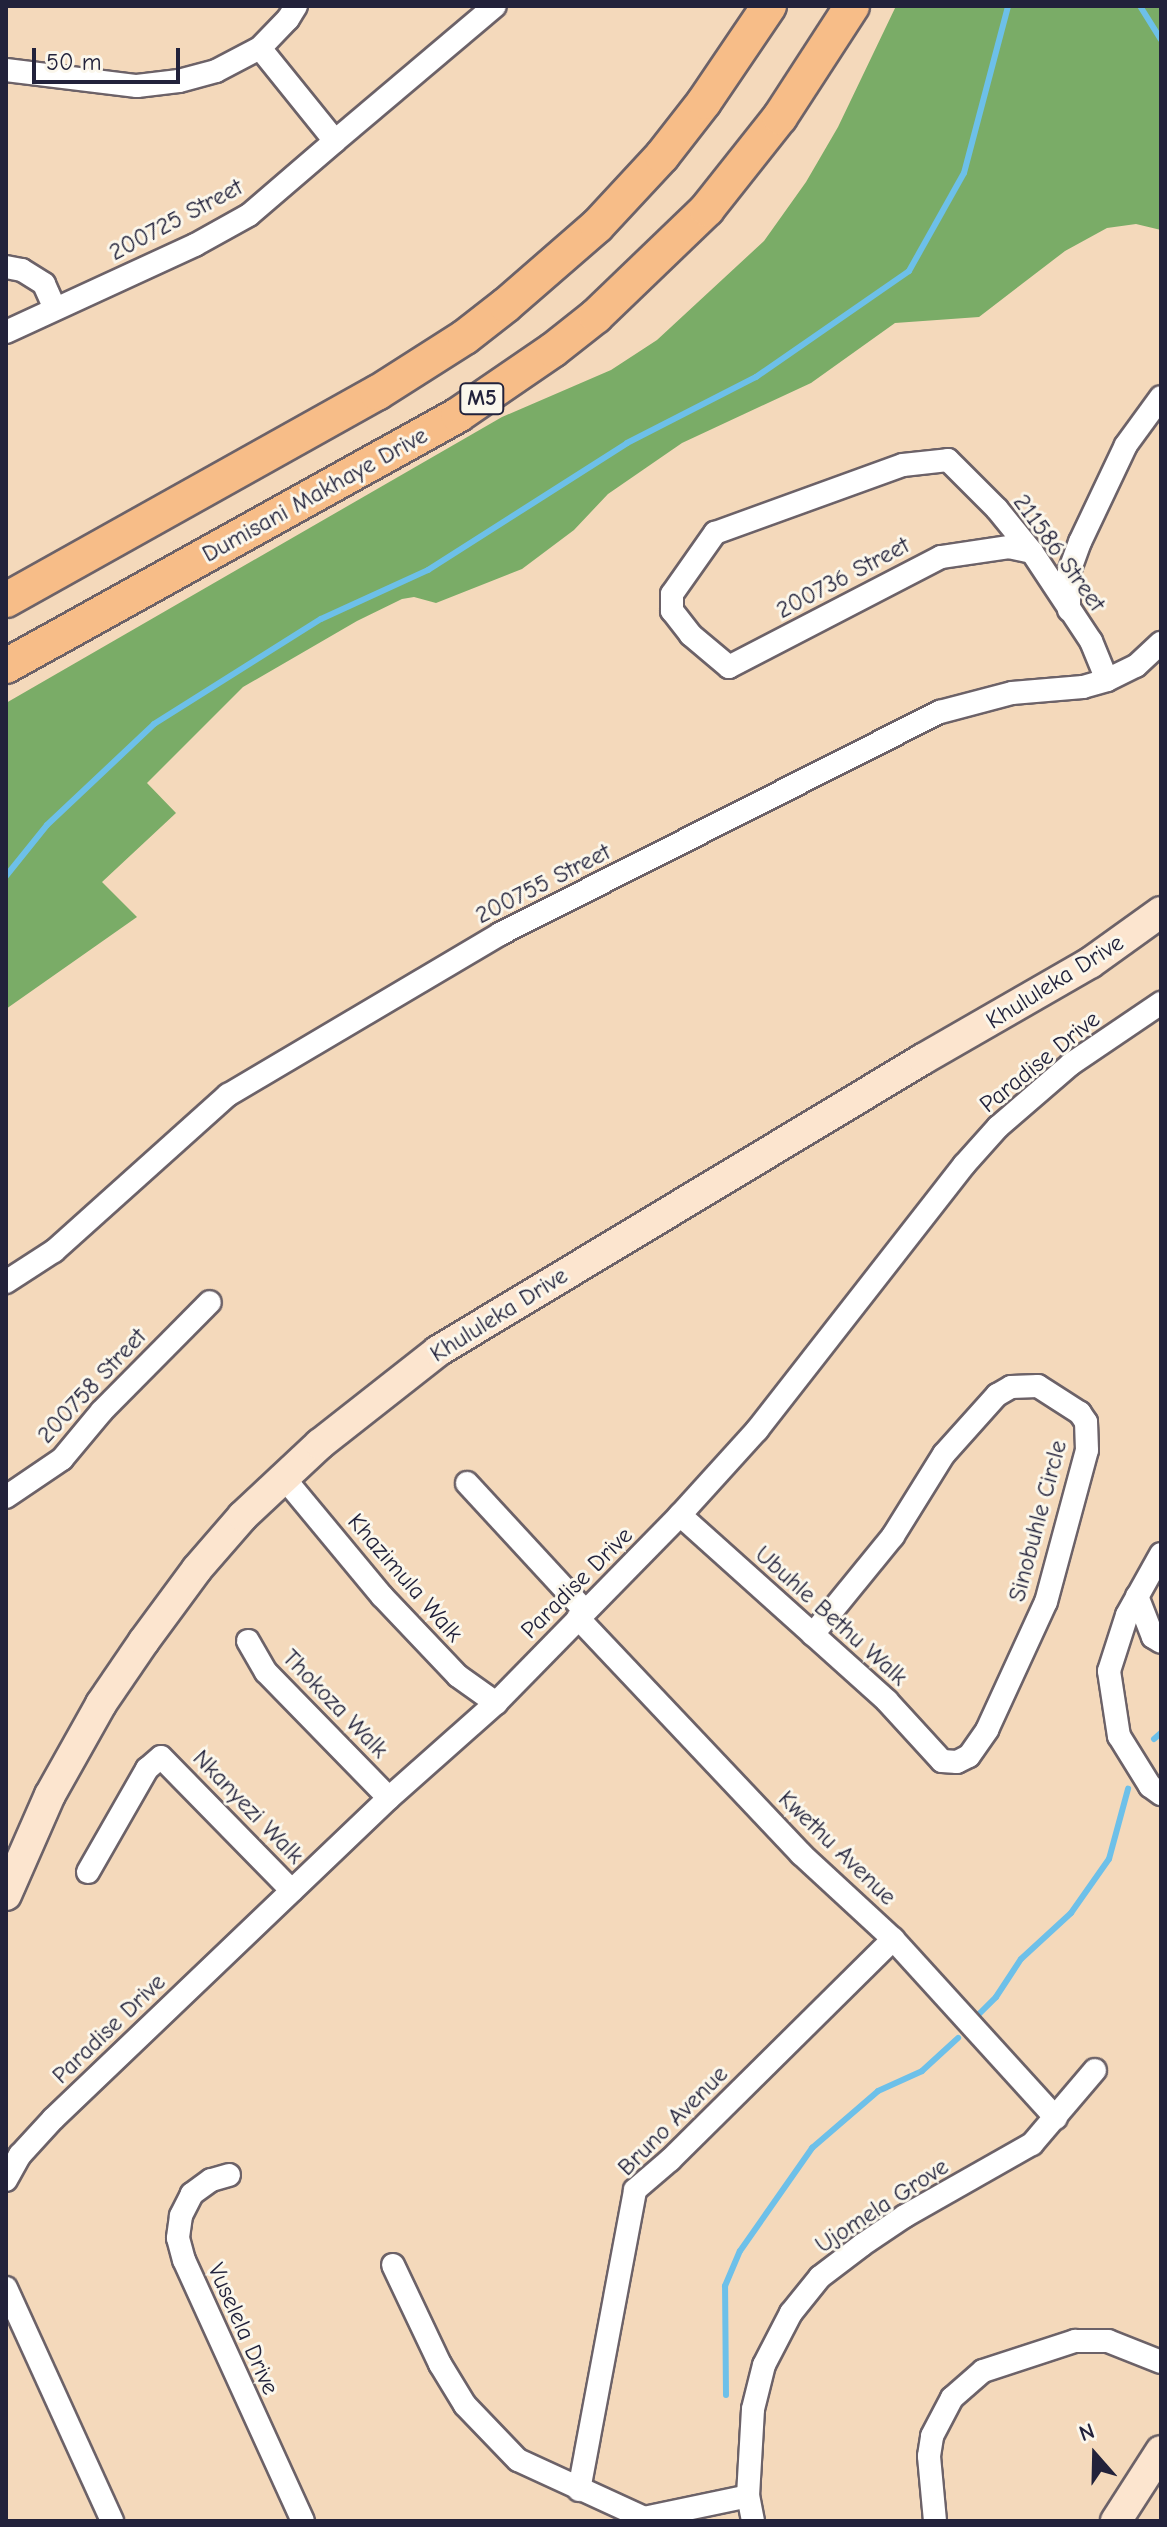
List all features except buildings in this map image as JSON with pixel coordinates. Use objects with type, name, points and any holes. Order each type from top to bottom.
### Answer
[{"type":"main road","name":"M5","points":[[6,600],[377,393],[465,337],[597,226],[662,156],[704,102],[769,6]]},
{"type":"main road","name":"Dumisani Makhaye Drive","points":[[6,666],[458,415],[563,342],[671,247],[707,209],[780,117],[852,6]]},
{"type":"street","points":[[6,70],[137,86],[179,81],[216,71],[260,48],[296,6]]},
{"type":"street","name":"200725 Street","points":[[6,332],[195,245],[249,215],[495,6]]},
{"type":"street","points":[[260,48],[335,141]]},
{"type":"street","points":[[6,267],[22,270],[44,284],[55,309]]},
{"type":"street","points":[[1069,610],[1069,572],[1080,542],[1126,445],[1161,397]]},
{"type":"street","name":"211586 Street","points":[[729,667],[691,635],[672,611],[672,594],[715,533],[903,465],[948,460],[956,465],[1032,552],[1091,641],[1107,680]]},
{"type":"street","name":"200736 Street","points":[[729,667],[912,569],[941,557],[1009,547],[1032,552]]},
{"type":"street","name":"200755 Street","points":[[6,1282],[54,1251],[228,1095],[500,934],[940,712],[1012,693],[1083,687],[1107,680],[1136,666],[1161,643]]},
{"type":"street","name":"Khululeka Drive","points":[[6,1895],[50,1795],[101,1704],[197,1569],[284,1478],[362,1408],[438,1351],[923,1059],[1090,963],[1161,912]]},
{"type":"street","name":"Paradise Drive","points":[[6,2180],[20,2155],[53,2119],[389,1798],[496,1703],[680,1515],[757,1430],[964,1165],[998,1127],[1071,1064],[1161,1003]]},
{"type":"street","name":"200758 Street","points":[[6,1497],[62,1459],[102,1411],[210,1302]]},
{"type":"street","name":"Sinobuhle Circle","points":[[813,1634],[893,1536],[944,1454],[997,1395],[1011,1387],[1038,1386],[1080,1413],[1086,1422],[1087,1450],[1046,1602],[978,1744],[969,1756],[957,1762],[942,1761]]},
{"type":"street","name":"Khazimula Walk","points":[[284,1478],[382,1596],[458,1676],[496,1703]]},
{"type":"street","name":"Kwethu Avenue","points":[[467,1483],[582,1615],[801,1854],[893,1939],[1056,2118]]},
{"type":"street","name":"Ubuhle Bethu Walk","points":[[680,1515],[887,1701],[942,1761]]},
{"type":"street","points":[[1161,1554],[1137,1596],[1113,1651],[1109,1671],[1110,1696],[1125,1748],[1150,1786],[1161,1794]]},
{"type":"street","points":[[1137,1596],[1153,1637],[1161,1642]]},
{"type":"street","name":"Thokoza Walk","points":[[248,1641],[266,1672],[389,1798]]},
{"type":"street","name":"Nkanyezi Walk","points":[[88,1872],[147,1769],[161,1757],[292,1891]]},
{"type":"street","name":"Bruno Avenue","points":[[579,2490],[635,2190],[670,2160],[893,1939]]},
{"type":"street","name":"Ujomela Grove","points":[[753,2521],[748,2496],[753,2409],[764,2365],[791,2313],[820,2277],[905,2216],[1032,2144],[1095,2070]]},
{"type":"street","name":"Vuselela Drive","points":[[229,2175],[211,2180],[192,2194],[181,2216],[178,2238],[184,2260],[303,2521]]},
{"type":"street","points":[[393,2265],[440,2364],[465,2405],[518,2460],[644,2518],[748,2496]]},
{"type":"street","points":[[6,2288],[112,2521]]},
{"type":"street","points":[[935,2521],[929,2456],[932,2436],[952,2398],[983,2371],[1075,2341],[1108,2341],[1161,2362]]},
{"type":"street","points":[[1116,2521],[1161,2451]]},
{"type":"green space","points":[[896,6],[1161,6],[1161,230],[1136,224],[1107,228],[1065,251],[979,317],[895,323],[811,383],[682,443],[608,494],[574,530],[522,569],[436,603],[414,597],[402,599],[357,621],[243,687],[147,783],[176,813],[102,882],[137,917],[6,1009],[6,703],[502,417],[611,370],[657,340],[764,241],[806,182],[838,127]]},
{"type":"waterway","points":[[6,876],[47,825],[154,724],[321,619],[428,570],[627,443],[756,377],[909,271],[964,173],[1008,6]]},
{"type":"waterway","points":[[1140,6],[1161,39]]},
{"type":"waterway","points":[[1154,1739],[1161,1733]]},
{"type":"waterway","points":[[979,2014],[996,1997],[1021,1959],[1071,1913],[1109,1859],[1128,1789]]},
{"type":"waterway","points":[[726,2395],[725,2286],[740,2251],[812,2148],[878,2091],[922,2071],[958,2038]]}]
